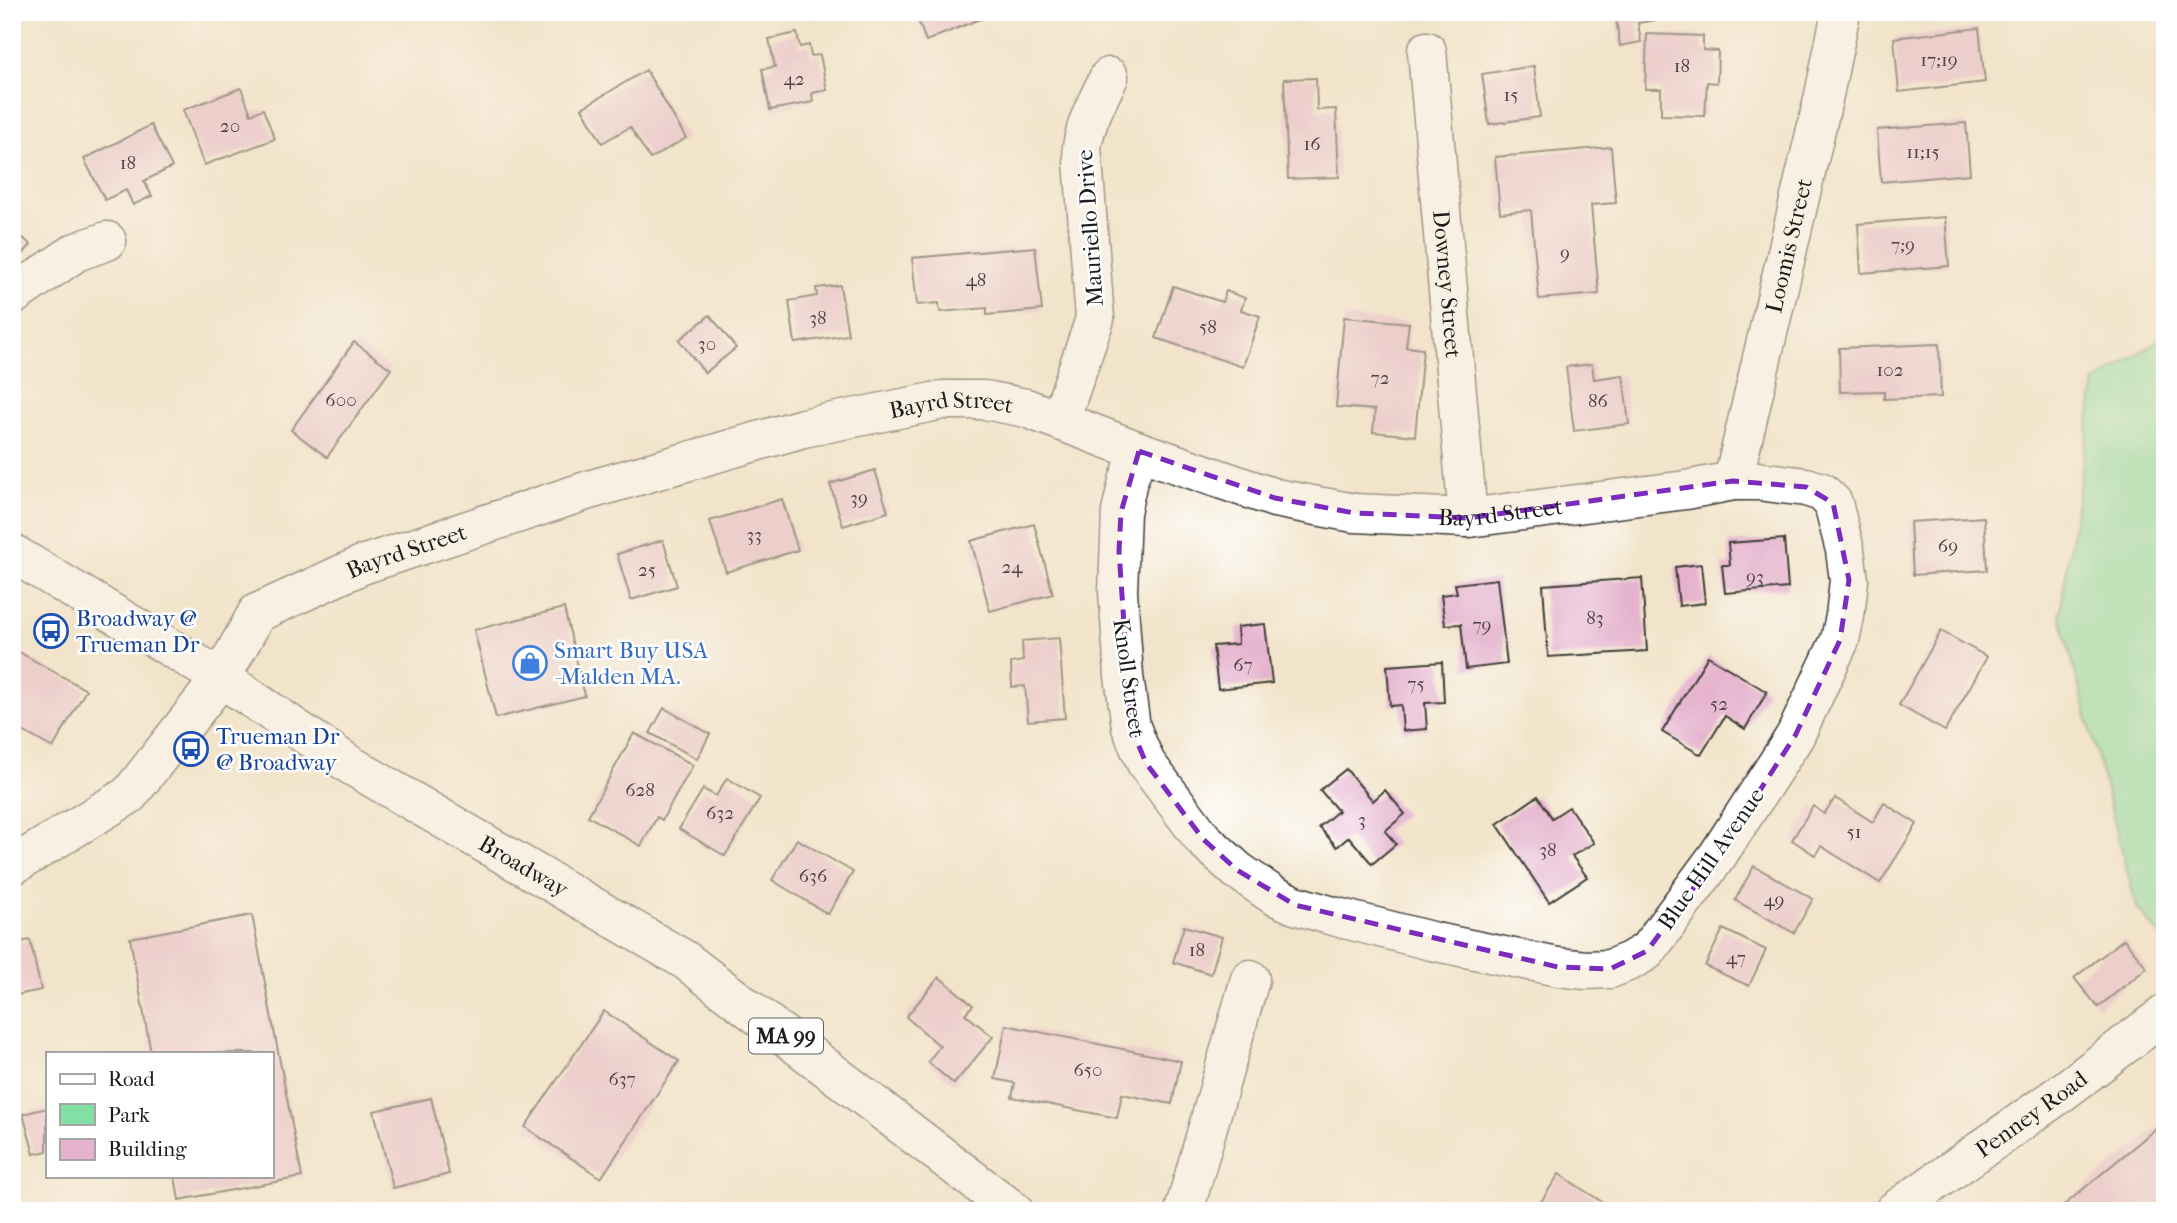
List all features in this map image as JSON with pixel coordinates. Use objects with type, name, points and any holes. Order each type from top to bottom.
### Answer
[{"type":"street","name":"Loomis Street","points":[[1733,481],[1823,100],[1841,12]]},
{"type":"street","name":"Downey Street","points":[[1427,51],[1468,518]]},
{"type":"street","name":"Mauriello Drive","points":[[1060,420],[1096,319],[1082,147],[1090,115],[1109,77]]},
{"type":"street","points":[[12,296],[76,252],[107,241]]},
{"type":"street","name":"Bayrd Street","points":[[12,866],[129,795],[221,678],[257,613],[362,565],[590,490],[803,428],[943,400],[985,400],[1026,408],[1275,498],[1354,513],[1468,518],[1686,490],[1733,481]]},
{"type":"street","name":"Knoll Street","points":[[1139,451],[1121,512],[1119,551],[1118,591],[1131,727],[1146,763],[1203,839],[1237,870],[1273,895]]},
{"type":"street","name":"Blue Hill Avenue","points":[[1273,895],[1304,908],[1431,941],[1558,967],[1610,969],[1647,950],[1718,855],[1795,736],[1840,640],[1845,616],[1849,580],[1845,550],[1835,509],[1828,498],[1822,492],[1806,487],[1733,481]]},
{"type":"street","name":"Broadway","points":[[12,553],[221,678],[352,766],[685,960],[1014,1211]]},
{"type":"street","points":[[1184,1211],[1251,979]]},
{"type":"street","name":"Penney Road","points":[[1894,1211],[2060,1094],[2165,1014]]},
{"type":"highlighted area","points":[[1139,451],[1275,498],[1354,513],[1468,518],[1733,481],[1806,487],[1833,503],[1849,580],[1840,640],[1795,736],[1718,855],[1647,951],[1610,969],[1558,967],[1295,905],[1237,870],[1203,839],[1146,763],[1131,727],[1119,551],[1121,512]]},
{"type":"green space","points":[[2165,336],[2165,942],[2137,908],[2060,614],[2095,382]]},
{"type":"building","points":[[915,12],[997,12],[926,41]]},
{"type":"building","points":[[1615,12],[1692,14],[1638,23],[1641,42],[1620,46]]},
{"type":"building","points":[[1979,28],[1985,82],[1899,92],[1894,38]]},
{"type":"building","points":[[797,33],[800,47],[809,45],[811,56],[820,55],[827,90],[812,93],[813,102],[770,110],[762,69],[775,67],[769,39]]},
{"type":"building","points":[[1647,34],[1703,36],[1703,50],[1718,51],[1717,83],[1707,82],[1705,116],[1661,115],[1661,89],[1645,89]]},
{"type":"building","points":[[1534,66],[1540,117],[1489,124],[1482,74]]},
{"type":"building","points":[[646,70],[686,138],[650,159],[630,127],[602,143],[582,108]]},
{"type":"building","points":[[1316,78],[1317,110],[1336,109],[1339,177],[1288,179],[1284,79]]},
{"type":"building","points":[[241,88],[251,114],[263,109],[275,139],[204,165],[183,110]]},
{"type":"building","points":[[1966,123],[1970,174],[1881,182],[1877,130]]},
{"type":"building","points":[[151,125],[172,167],[144,181],[152,196],[133,205],[126,190],[105,200],[84,159]]},
{"type":"building","points":[[1611,147],[1616,203],[1591,205],[1599,294],[1539,299],[1531,210],[1500,213],[1495,157]]},
{"type":"building","points":[[1945,217],[1949,266],[1861,273],[1858,224]]},
{"type":"building","points":[[12,228],[31,245],[12,266]]},
{"type":"building","points":[[1035,247],[1042,310],[987,315],[987,308],[940,312],[939,303],[917,305],[912,258]]},
{"type":"building","points":[[840,285],[848,335],[795,343],[789,301],[817,296],[816,288]]},
{"type":"building","points":[[1173,286],[1222,302],[1226,291],[1245,298],[1241,310],[1260,316],[1243,367],[1156,338]]},
{"type":"building","points":[[710,315],[736,348],[705,373],[679,340]]},
{"type":"building","points":[[1344,317],[1409,323],[1406,347],[1423,349],[1415,436],[1373,432],[1375,410],[1336,407]]},
{"type":"building","points":[[354,342],[391,369],[327,457],[291,430]]},
{"type":"building","points":[[1939,344],[1941,397],[1884,399],[1884,391],[1840,392],[1839,348]]},
{"type":"building","points":[[1592,364],[1594,379],[1623,375],[1629,424],[1574,431],[1566,367]]},
{"type":"building","points":[[875,470],[888,512],[843,526],[830,484]]},
{"type":"building","points":[[782,499],[798,550],[726,572],[710,521]]},
{"type":"building","points":[[1984,517],[1987,570],[1913,575],[1910,522]]},
{"type":"building","points":[[1034,524],[1053,594],[990,611],[971,541]]},
{"type":"building","points":[[1784,539],[1788,588],[1725,593],[1722,565],[1730,565],[1728,543]]},
{"type":"building","points":[[663,540],[677,586],[631,600],[617,554]]},
{"type":"building","points":[[1701,564],[1705,603],[1679,606],[1675,567]]},
{"type":"building","points":[[1642,578],[1647,651],[1548,657],[1543,585]]},
{"type":"building","points":[[1497,579],[1507,664],[1466,669],[1461,624],[1445,625],[1441,595],[1457,593],[1455,584]]},
{"type":"building","name":"Smart Buy USA -Malden MA.","points":[[564,608],[585,696],[496,718],[474,630]]},
{"type":"building","points":[[1265,624],[1272,683],[1218,689],[1213,646],[1238,644],[1237,627]]},
{"type":"building","points":[[1941,631],[1987,657],[1945,731],[1899,705]]},
{"type":"building","points":[[1059,638],[1065,718],[1028,721],[1025,686],[1012,687],[1011,663],[1023,661],[1022,641]]},
{"type":"building","points":[[12,648],[86,690],[53,748],[12,725]]},
{"type":"building","points":[[1708,656],[1767,692],[1745,729],[1725,716],[1701,755],[1662,732]]},
{"type":"building","points":[[1442,662],[1444,702],[1425,703],[1427,729],[1403,731],[1401,705],[1390,706],[1387,666]]},
{"type":"building","points":[[664,708],[710,734],[697,759],[650,733]]},
{"type":"building","points":[[634,733],[693,765],[662,820],[657,817],[641,846],[588,816]]},
{"type":"building","points":[[1346,769],[1373,801],[1385,790],[1405,814],[1385,831],[1396,844],[1372,864],[1349,837],[1337,847],[1319,827],[1338,811],[1320,790]]},
{"type":"building","points":[[727,778],[760,798],[725,856],[679,829],[703,789],[716,796]]},
{"type":"building","points":[[1538,796],[1552,818],[1569,807],[1594,843],[1572,856],[1587,877],[1549,902],[1497,824]]},
{"type":"building","points":[[1835,798],[1873,822],[1884,803],[1917,824],[1880,883],[1821,846],[1815,855],[1792,840],[1813,806],[1824,814]]},
{"type":"building","points":[[797,839],[853,872],[828,914],[772,880]]},
{"type":"building","points":[[1754,866],[1813,899],[1794,933],[1735,900]]},
{"type":"building","points":[[252,915],[302,1177],[179,1200],[175,1178],[273,1178],[273,1052],[151,1052],[130,938]]},
{"type":"building","points":[[1184,926],[1222,937],[1211,974],[1173,962]]},
{"type":"building","points":[[1723,929],[1766,950],[1749,986],[1705,966]]},
{"type":"building","points":[[2124,939],[2147,968],[2098,1007],[2074,978]]},
{"type":"building","points":[[30,940],[41,990],[12,996],[12,944]]},
{"type":"building","points":[[939,977],[973,1005],[965,1014],[993,1037],[954,1084],[928,1062],[940,1046],[906,1017]]},
{"type":"building","points":[[604,1011],[679,1061],[601,1178],[525,1127]]},
{"type":"building","points":[[1006,1025],[1181,1061],[1172,1104],[1122,1094],[1117,1118],[1012,1097],[1015,1083],[995,1079]]},
{"type":"building","points":[[431,1098],[449,1174],[393,1188],[374,1111]]},
{"type":"building","points":[[46,1108],[46,1151],[34,1154],[23,1114]]},
{"type":"building","points":[[2165,1121],[2165,1211],[2057,1211]]},
{"type":"building","points":[[1559,1174],[1616,1211],[1535,1211]]},
{"type":"place","name":"Broadway @ Trueman Dr","points":[[51,631]]},
{"type":"place","name":"Smart Buy USA -Malden MA.","points":[[530,663]]},
{"type":"place","name":"Trueman Dr @ Broadway","points":[[191,749]]}]
